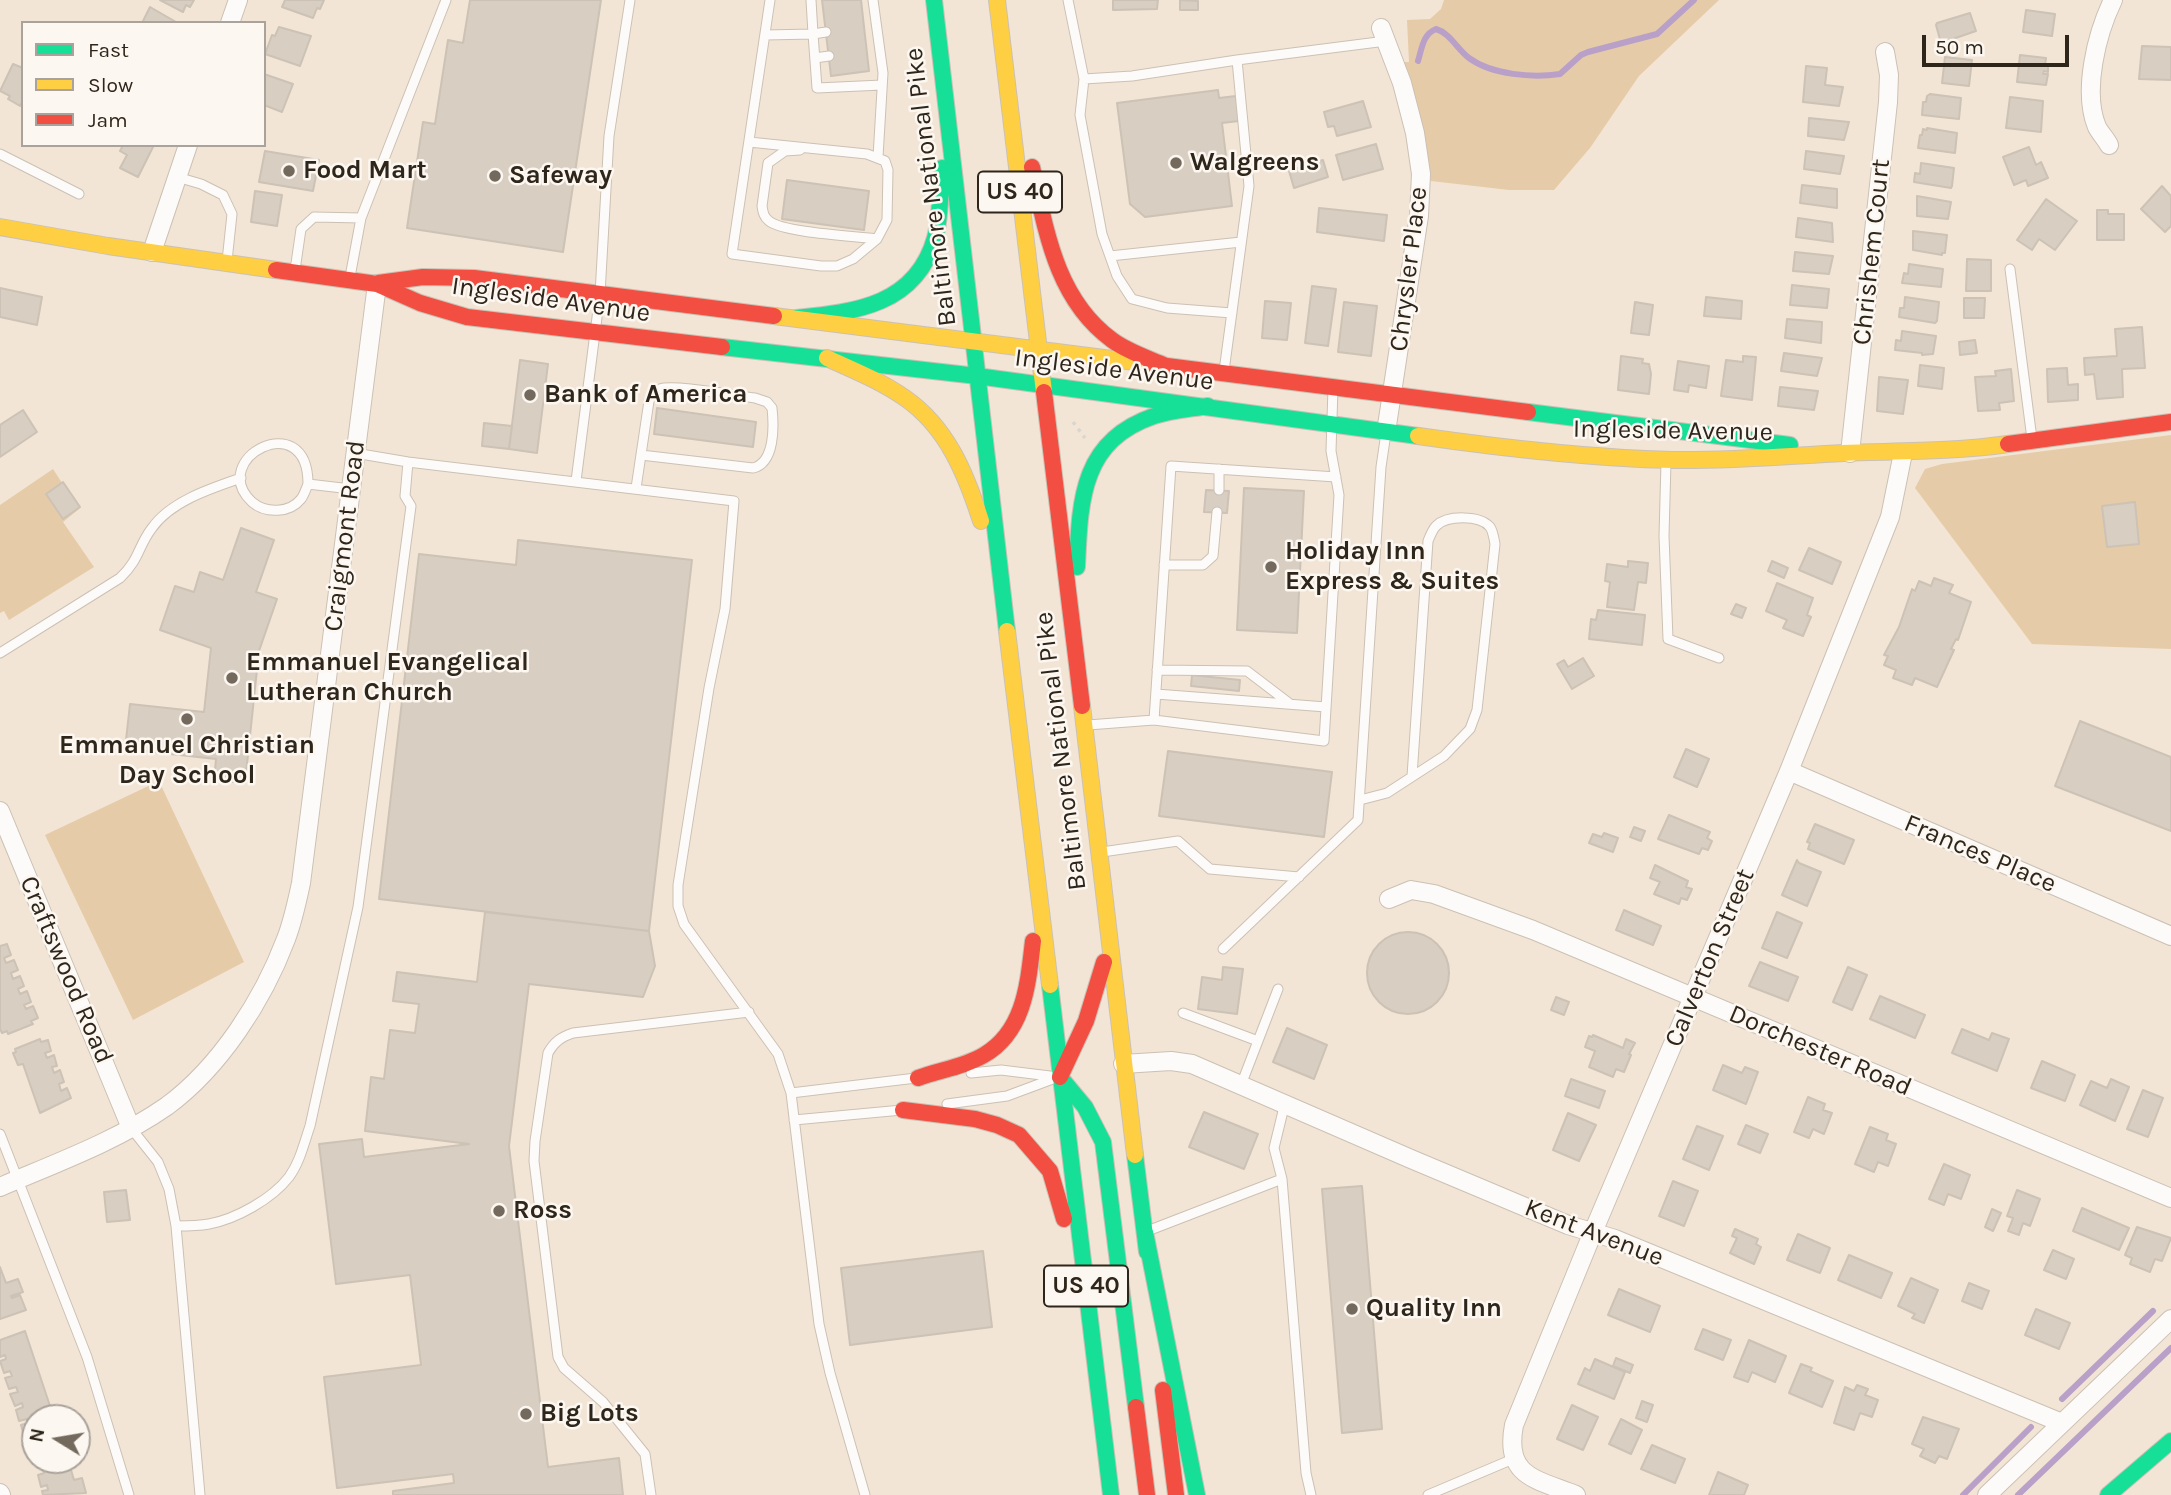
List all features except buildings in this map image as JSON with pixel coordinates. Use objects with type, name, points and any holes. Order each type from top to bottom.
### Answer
[{"type":"main road","name":"Baltimore National Pike","points":[[934,0],[1111,1495]]},
{"type":"main road","name":"Baltimore National Pike","points":[[997,0],[1176,1495]]},
{"type":"main road","points":[[1002,44],[1054,259],[1064,286],[1079,309],[1097,329],[1114,342],[1166,366]]},
{"type":"main road","points":[[796,318],[852,312],[872,306],[918,277],[935,237],[948,116]]},
{"type":"main road","name":"Ingleside Avenue","points":[[0,227],[377,284],[420,303],[467,317],[977,376],[1525,451],[1666,460],[1903,453],[1975,449],[2171,422]]},
{"type":"main road","name":"Ingleside Avenue","points":[[377,284],[423,277],[474,278],[1334,385],[1850,453]]},
{"type":"main road","points":[[827,358],[888,387],[914,404],[934,423],[953,449],[969,482],[1003,595]]},
{"type":"main road","points":[[1073,651],[1080,507],[1090,466],[1100,451],[1132,424],[1156,415],[1208,407]]},
{"type":"main road","points":[[918,1078],[982,1056],[1000,1044],[1014,1028],[1028,983],[1038,886]]},
{"type":"main road","points":[[1109,942],[1098,992],[1082,1034],[1060,1077],[1079,1096],[1094,1119],[1103,1142],[1147,1495]]},
{"type":"main road","points":[[903,1110],[975,1119],[1019,1135],[1050,1171],[1087,1298]]},
{"type":"main road","points":[[1145,1231],[1196,1495]]},
{"type":"main road","points":[[2108,1495],[2171,1441]]},
{"type":"main road","points":[[2120,1495],[2171,1447]]},
{"type":"street","points":[[231,21],[238,0]]},
{"type":"street","points":[[2109,145],[2097,126],[2092,104],[2092,81],[2102,22],[2113,0]]},
{"type":"street","name":"Chrysler Place","points":[[1384,34],[1402,83],[1415,133],[1421,174],[1419,215],[1387,432]]},
{"type":"street","name":"Chrishem Court","points":[[1850,453],[1888,102],[1889,75],[1885,52]]},
{"type":"street","points":[[152,252],[187,147]]},
{"type":"street","name":"Craigmont Road","points":[[0,1187],[94,1147],[168,1105],[225,1048],[249,1014],[273,972],[288,936],[301,883],[377,284]]},
{"type":"street","name":"Calverton Street","points":[[1513,1458],[1511,1443],[1514,1425],[1789,771],[1890,517],[1903,453]]},
{"type":"street","name":"Frances Place","points":[[1789,771],[2171,936]]},
{"type":"street","name":"Craftswood Road","points":[[0,811],[131,1128]]},
{"type":"street","name":"Dorchester Road","points":[[1389,899],[1411,890],[1434,894],[1533,930],[2171,1198]]},
{"type":"street","name":"Kent Avenue","points":[[1123,1064],[1171,1061],[1192,1064],[1569,1225],[1615,1239],[2062,1423]]},
{"type":"street","points":[[1987,1495],[2171,1319]]},
{"type":"street","points":[[1513,1458],[1521,1470],[1576,1495]]},
{"type":"lane","points":[[349,279],[361,218],[446,0]]},
{"type":"lane","points":[[576,481],[600,294],[609,136],[630,0]]},
{"type":"lane","points":[[749,142],[822,148],[878,157],[885,161],[888,170],[887,220],[877,239],[853,260],[838,266],[732,254],[770,0]]},
{"type":"lane","points":[[811,0],[817,88],[882,85]]},
{"type":"lane","points":[[873,0],[882,85],[878,157]]},
{"type":"lane","points":[[1068,0],[1084,79],[1080,115],[1102,234],[1117,276],[1132,299],[1167,308],[1232,313]]},
{"type":"lane","points":[[863,25],[875,23]]},
{"type":"lane","points":[[765,35],[826,32]]},
{"type":"lane","points":[[1084,79],[1132,76],[1384,34]]},
{"type":"lane","points":[[867,52],[879,50]]},
{"type":"lane","points":[[815,58],[829,56]]},
{"type":"lane","points":[[1224,372],[1249,186],[1237,60]]},
{"type":"lane","points":[[822,148],[785,151],[768,163],[763,214],[767,220],[785,227],[877,239]]},
{"type":"lane","points":[[0,154],[79,194]]},
{"type":"lane","points":[[177,177],[201,184],[223,195],[232,214],[227,262]]},
{"type":"lane","points":[[295,272],[301,229],[314,217],[361,218]]},
{"type":"lane","points":[[1110,256],[1206,244],[1241,243]]},
{"type":"lane","points":[[2010,269],[2033,440]]},
{"type":"lane","points":[[1083,725],[1154,720],[1324,741],[1339,495],[1331,451],[1334,385]]},
{"type":"lane","points":[[636,488],[649,401],[653,393],[660,389],[677,388],[755,398],[767,402],[772,408],[769,455],[761,466],[753,468],[641,455]]},
{"type":"lane","points":[[1223,948],[1358,820],[1381,467],[1387,432]]},
{"type":"lane","points":[[276,443],[288,446],[304,459],[308,484],[301,499],[290,507],[276,511],[261,508],[251,501],[243,489],[242,478],[247,458],[257,449],[276,443]]},
{"type":"lane","points":[[355,453],[408,462],[734,500],[724,609],[695,775],[678,885],[678,906],[684,923],[778,1054],[791,1093],[819,1324],[830,1373],[865,1495]]},
{"type":"lane","points":[[1666,460],[1664,536],[1668,639],[1719,658]]},
{"type":"lane","points":[[176,1226],[211,1224],[256,1204],[277,1189],[289,1177],[300,1157],[310,1126],[358,907],[411,506],[405,496],[408,462]]},
{"type":"lane","points":[[1154,720],[1171,466],[1336,477]]},
{"type":"lane","points":[[1219,469],[1219,490]]},
{"type":"lane","points":[[0,653],[120,578],[133,565],[151,528],[161,518],[199,492],[242,478]]},
{"type":"lane","points":[[308,484],[351,489]]},
{"type":"lane","points":[[1164,565],[1203,565],[1213,556],[1217,512]]},
{"type":"lane","points":[[1360,800],[1387,793],[1444,756],[1470,729],[1478,710],[1495,544],[1490,528],[1480,520],[1444,520],[1435,527],[1428,541],[1412,776]]},
{"type":"lane","points":[[1157,670],[1247,671],[1290,704]]},
{"type":"lane","points":[[1156,694],[1326,707]]},
{"type":"lane","points":[[1098,852],[1178,841],[1210,869],[1299,877]]},
{"type":"lane","points":[[1241,1084],[1278,989]]},
{"type":"lane","points":[[651,1495],[645,1454],[603,1402],[564,1368],[558,1357],[534,1161],[548,1053],[553,1044],[573,1033],[749,1012]]},
{"type":"lane","points":[[1182,1013],[1258,1041]]},
{"type":"lane","points":[[791,1093],[1001,1070],[1060,1077]]},
{"type":"lane","points":[[794,1120],[903,1110],[1007,1096],[1060,1077]]},
{"type":"lane","points":[[1285,1103],[1274,1148],[1282,1179],[1306,1473],[1311,1495]]},
{"type":"lane","points":[[131,1128],[159,1162],[169,1189],[176,1226],[200,1495]]},
{"type":"lane","points":[[0,1134],[87,1357],[130,1495]]},
{"type":"lane","points":[[1145,1231],[1282,1179]]},
{"type":"lane","points":[[1428,1495],[1513,1458]]},
{"type":"path","points":[[1072,416],[1073,424],[1089,443]]},
{"type":"shaded area","points":[[1444,0],[1719,0],[1639,76],[1590,148],[1554,190],[1509,190],[1431,181],[1404,62],[1409,62],[1407,20],[1430,19],[1441,9]]},
{"type":"shaded area","points":[[2171,435],[2171,649],[2032,644],[1915,488],[1925,469],[1942,464]]},
{"type":"shaded area","points":[[53,469],[79,509],[63,522],[94,567],[9,620],[4,611],[0,613],[0,505]]},
{"type":"shaded area","points":[[159,781],[244,962],[133,1020],[45,835]]},
{"type":"waterway","points":[[1418,61],[1426,38],[1436,29],[1445,34],[1469,58],[1489,68],[1525,75],[1560,74],[1588,52],[1657,34],[1694,0]]},
{"type":"waterway","points":[[2062,1399],[2153,1311]]},
{"type":"waterway","points":[[2018,1495],[2171,1348]]},
{"type":"waterway","points":[[1963,1495],[2031,1427]]},
{"type":"traffic: fast","points":[[934,0],[1007,631]]},
{"type":"traffic: fast","points":[[796,318],[861,308],[881,301],[914,278],[926,260],[935,238],[942,168]]},
{"type":"traffic: fast","points":[[722,347],[977,376],[1418,436]]},
{"type":"traffic: fast","points":[[1077,567],[1083,496],[1098,457],[1130,427],[1154,416],[1208,406]]},
{"type":"traffic: fast","points":[[1528,412],[1790,445]]},
{"type":"traffic: fast","points":[[1050,985],[1111,1495]]},
{"type":"traffic: fast","points":[[1060,1077],[1085,1107],[1103,1142],[1136,1407]]},
{"type":"traffic: fast","points":[[1135,1155],[1147,1252]]},
{"type":"traffic: fast","points":[[1145,1232],[1197,1495]]},
{"type":"traffic: fast","points":[[2108,1495],[2171,1441]]},
{"type":"traffic: slow","points":[[997,0],[1044,392]]},
{"type":"traffic: slow","points":[[0,227],[108,246],[276,270]]},
{"type":"traffic: slow","points":[[774,316],[1151,364]]},
{"type":"traffic: slow","points":[[827,358],[896,392],[920,410],[944,437],[953,453],[969,486],[981,521]]},
{"type":"traffic: slow","points":[[1418,436],[1545,452],[1672,460],[1946,450],[2008,444]]},
{"type":"traffic: slow","points":[[1007,631],[1050,985]]},
{"type":"traffic: slow","points":[[1082,706],[1135,1155]]},
{"type":"traffic: jam","points":[[1032,167],[1056,262],[1078,305],[1112,340],[1166,366]]},
{"type":"traffic: jam","points":[[276,270],[377,284],[420,303],[467,317],[722,347]]},
{"type":"traffic: jam","points":[[378,283],[423,277],[474,278],[774,316]]},
{"type":"traffic: jam","points":[[1151,364],[1528,412]]},
{"type":"traffic: jam","points":[[1044,392],[1082,706]]},
{"type":"traffic: jam","points":[[2008,444],[2171,422]]},
{"type":"traffic: jam","points":[[918,1078],[976,1059],[998,1045],[1008,1033],[1022,1005],[1033,941]]},
{"type":"traffic: jam","points":[[1060,1077],[1086,1021],[1104,962]]},
{"type":"traffic: jam","points":[[903,1110],[975,1119],[1019,1135],[1050,1171],[1064,1219]]},
{"type":"traffic: jam","points":[[1163,1390],[1176,1495]]},
{"type":"traffic: jam","points":[[1136,1407],[1147,1495]]},
{"type":"place","name":"Walgreens","points":[[1176,163]]},
{"type":"place","name":"Food Mart","points":[[289,171]]},
{"type":"place","name":"Safeway","points":[[495,176]]},
{"type":"place","name":"Bank of America","points":[[530,395]]},
{"type":"place","name":"Holiday Inn Express & Suites","points":[[1271,567]]},
{"type":"place","name":"Emmanuel Evangelical Lutheran Church","points":[[232,678]]},
{"type":"place","name":"Emmanuel Christian Day School","points":[[187,719]]},
{"type":"place","name":"Ross","points":[[499,1211]]},
{"type":"place","name":"Quality Inn","points":[[1352,1309]]},
{"type":"place","name":"Big Lots","points":[[526,1414]]}]
